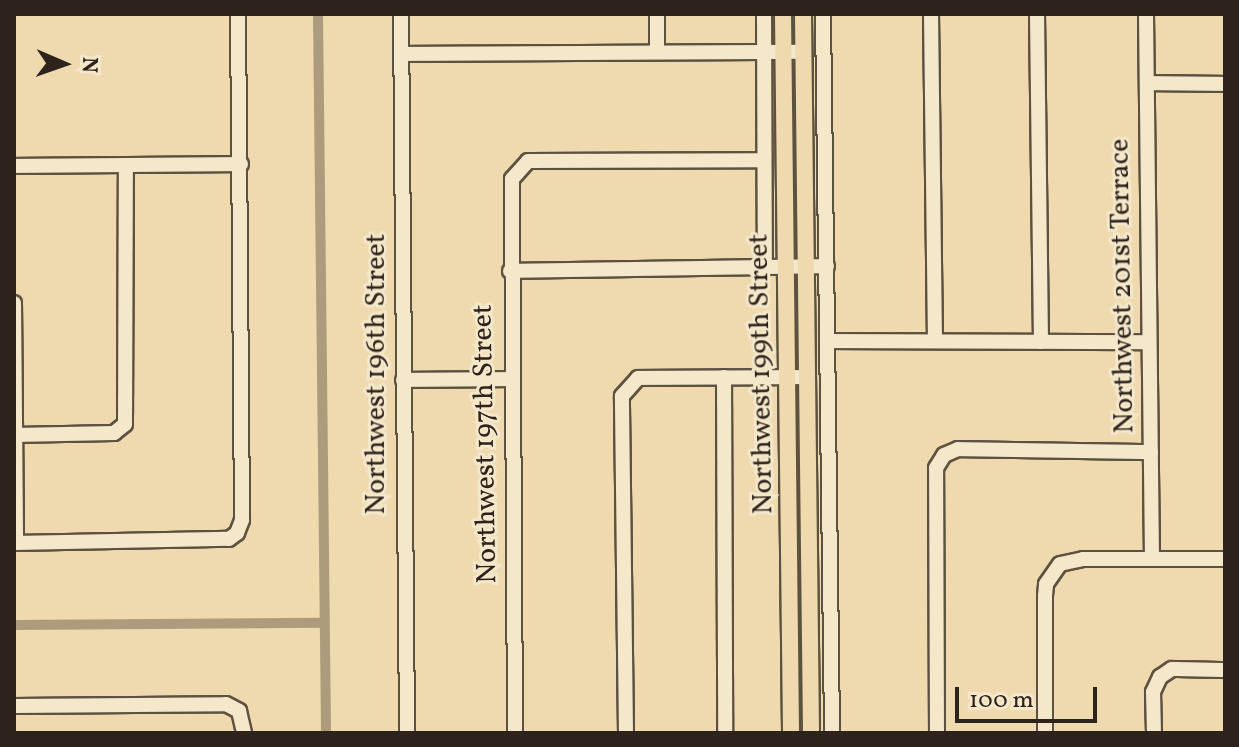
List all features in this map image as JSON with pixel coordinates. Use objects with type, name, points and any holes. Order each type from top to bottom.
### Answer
[{"type":"main road","name":"Northwest 199th Street","points":[[783,14],[791,733]]},
{"type":"main road","name":"Northwest 199th Street","points":[[803,14],[811,733]]},
{"type":"street","points":[[14,303],[15,543],[229,539],[237,533],[242,520],[238,14]]},
{"type":"street","name":"Northwest 196th Street","points":[[401,14],[407,733]]},
{"type":"street","points":[[657,14],[657,52]]},
{"type":"street","points":[[764,14],[765,267]]},
{"type":"street","points":[[823,14],[832,733]]},
{"type":"street","points":[[931,14],[935,341]]},
{"type":"street","points":[[1037,14],[1041,342]]},
{"type":"street","name":"Northwest 201st Terrace","points":[[1146,14],[1152,558]]},
{"type":"street","points":[[401,54],[803,52]]},
{"type":"street","points":[[1147,83],[1225,84]]},
{"type":"street","name":"Northwest 197th Street","points":[[515,733],[510,271],[512,179],[528,161],[764,160]]},
{"type":"street","points":[[14,166],[241,164]]},
{"type":"street","points":[[14,435],[114,433],[125,424],[126,166]]},
{"type":"street","points":[[510,271],[827,266]]},
{"type":"street","points":[[828,341],[1149,342]]},
{"type":"street","points":[[724,377],[725,733]]},
{"type":"street","points":[[626,733],[622,396],[628,385],[638,378],[807,377]]},
{"type":"street","points":[[403,380],[511,379]]},
{"type":"street","points":[[937,733],[936,468],[944,455],[958,449],[1151,452]]},
{"type":"street","points":[[1045,733],[1046,584],[1060,564],[1152,558],[1225,559]]},
{"type":"street","points":[[1154,733],[1153,692],[1160,677],[1172,669],[1225,670]]},
{"type":"street","points":[[14,706],[226,704],[239,711],[244,733]]},
{"type":"waterway","points":[[318,14],[326,733]]},
{"type":"waterway","points":[[14,625],[324,623]]}]
